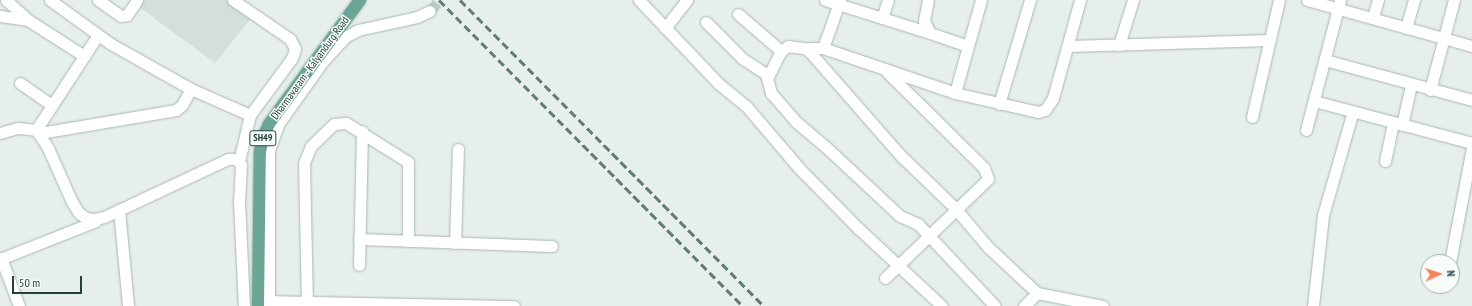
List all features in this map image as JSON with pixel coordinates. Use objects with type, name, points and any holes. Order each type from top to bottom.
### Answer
[{"type":"main road","name":"Dharmavaram - Kalyandurg Road","points":[[265,304],[260,152],[263,137],[269,124],[360,0]]},
{"type":"street","points":[[6,0],[28,20],[84,56]]},
{"type":"street","points":[[50,0],[98,36],[192,89],[250,115]]},
{"type":"street","points":[[98,0],[121,16],[127,15],[137,0]]},
{"type":"street","points":[[233,0],[290,39],[295,49],[292,58],[250,115],[239,161],[244,306]]},
{"type":"street","points":[[639,0],[719,84],[747,107],[798,167],[859,229],[942,306]]},
{"type":"street","points":[[665,28],[686,0]]},
{"type":"street","points":[[825,0],[839,3],[968,46]]},
{"type":"street","points":[[882,18],[888,0]]},
{"type":"street","points":[[928,0],[924,21],[930,33]]},
{"type":"street","points":[[955,93],[981,0]]},
{"type":"street","points":[[999,104],[1030,0]]},
{"type":"street","points":[[995,306],[918,224],[900,216],[827,148],[795,121],[771,93],[767,84],[768,75],[781,51],[788,46],[810,49],[823,48],[955,93],[1031,112],[1045,110],[1053,98],[1080,0]]},
{"type":"street","points":[[1119,45],[1133,0]]},
{"type":"street","points":[[1252,117],[1279,0]]},
{"type":"street","points":[[1308,0],[1339,4],[1406,28],[1472,46]]},
{"type":"street","points":[[1373,17],[1378,0]]},
{"type":"street","points":[[1406,28],[1414,0]]},
{"type":"street","points":[[1430,90],[1454,0]]},
{"type":"street","points":[[823,48],[839,3]]},
{"type":"street","points":[[1306,130],[1339,4]]},
{"type":"street","points":[[430,11],[417,17],[358,30],[345,37],[323,61],[279,123],[269,150],[265,304],[307,303],[514,306]]},
{"type":"street","points":[[738,14],[781,51]]},
{"type":"street","points":[[0,16],[28,20]]},
{"type":"street","points":[[706,22],[743,59],[768,75]]},
{"type":"street","points":[[38,131],[52,105],[98,36]]},
{"type":"street","points":[[1068,46],[1270,40]]},
{"type":"street","points":[[810,49],[902,156],[955,208],[1033,301],[1103,306]]},
{"type":"street","points":[[1324,60],[1411,85],[1472,100]]},
{"type":"street","points":[[885,70],[988,173],[988,179],[984,184],[955,208],[885,278]]},
{"type":"street","points":[[20,83],[52,105]]},
{"type":"street","points":[[1385,161],[1411,85]]},
{"type":"street","points":[[0,133],[18,128],[38,131],[176,110],[182,105],[192,89]]},
{"type":"street","points":[[1314,100],[1397,124],[1472,143]]},
{"type":"street","points":[[1313,306],[1324,211],[1353,111]]},
{"type":"street","points":[[307,303],[303,171],[307,153],[340,122],[362,131],[408,162],[408,241]]},
{"type":"street","points":[[38,131],[79,213],[86,218],[104,217]]},
{"type":"street","points":[[358,265],[362,131]]},
{"type":"street","points":[[1452,254],[1472,148]]},
{"type":"street","points":[[455,243],[458,149]]},
{"type":"street","points":[[19,306],[1,259],[104,217],[228,159],[233,158],[239,161]]},
{"type":"street","points":[[119,210],[128,306]]},
{"type":"street","points":[[359,239],[552,246]]},
{"type":"shaded area","points":[[144,0],[226,0],[252,17],[215,63],[139,7]]},
{"type":"tunnel","points":[[430,11],[440,0]]},
{"type":"railway","points":[[439,0],[743,306]]},
{"type":"railway","points":[[460,0],[764,306]]}]
